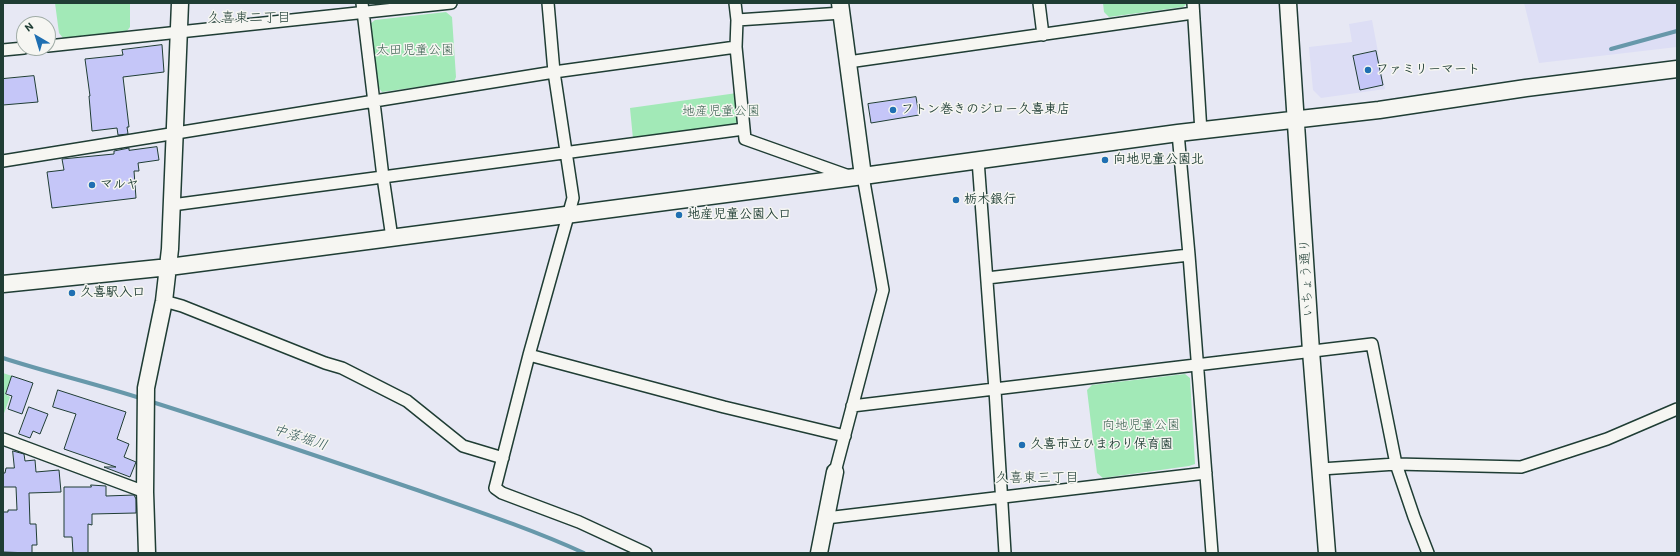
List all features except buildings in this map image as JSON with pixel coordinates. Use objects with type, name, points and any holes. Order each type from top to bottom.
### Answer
[{"type":"street","points":[[147,553],[145,492],[146,388],[164,301],[169,267],[180,3]]},
{"type":"street","points":[[56,45],[179,32],[362,8],[451,3]]},
{"type":"street","points":[[548,3],[554,72],[565,153],[573,194],[569,215],[529,355],[495,488],[502,493],[579,522],[646,553]]},
{"type":"street","points":[[735,3],[737,20],[736,47],[745,139],[858,177]]},
{"type":"street","points":[[1039,3],[1043,35]]},
{"type":"street","name":"いちょう通り","points":[[1288,3],[1311,351],[1327,553]]},
{"type":"street","points":[[362,8],[392,238]]},
{"type":"street","points":[[737,20],[841,8],[848,62],[858,177],[883,290],[835,472],[819,553]]},
{"type":"street","points":[[848,62],[1043,35],[1193,8],[1201,132]]},
{"type":"street","points":[[3,161],[554,72],[736,47]]},
{"type":"street","points":[[3,50],[16,49]]},
{"type":"street","points":[[3,284],[169,267],[858,177],[1178,133],[1201,132],[1378,110],[1526,88],[1677,69]]},
{"type":"street","points":[[172,205],[744,129]]},
{"type":"street","points":[[1178,133],[1212,553]]},
{"type":"street","points":[[978,160],[1005,553]]},
{"type":"street","points":[[987,278],[1189,255]]},
{"type":"street","points":[[164,301],[182,306],[325,363],[342,368],[407,400],[456,442],[463,446],[503,458]]},
{"type":"street","points":[[852,406],[1372,344],[1396,464],[1428,553]]},
{"type":"street","points":[[529,355],[724,407],[845,436]]},
{"type":"street","points":[[1321,469],[1396,464],[1521,467],[1607,439],[1677,409]]},
{"type":"street","points":[[3,439],[145,492]]},
{"type":"street","points":[[826,518],[1206,473]]},
{"type":"shaded area","points":[[1524,3],[1677,3],[1677,47],[1539,63]]},
{"type":"shaded area","points":[[1372,20],[1385,89],[1321,98],[1313,90],[1309,47],[1352,42],[1349,24]]},
{"type":"green space","points":[[55,3],[130,3],[130,27],[127,31],[63,38],[59,33]]},
{"type":"green space","points":[[1103,3],[1188,3],[1183,7],[1109,17],[1104,12]]},
{"type":"green space","name":"太田児童公園","points":[[446,12],[452,17],[456,77],[454,82],[382,92],[378,87],[370,24],[375,20]]},
{"type":"green space","name":"地産児童公園","points":[[737,93],[738,123],[732,126],[633,139],[630,108]]},
{"type":"green space","points":[[3,373],[12,376],[5,394],[10,397],[3,416]]},
{"type":"green space","name":"向地児童公園","points":[[1185,374],[1190,378],[1195,464],[1103,478],[1097,473],[1087,390],[1092,385]]},
{"type":"waterway","points":[[1611,49],[1677,31]]},
{"type":"waterway","name":"中落堀川","points":[[3,358],[143,399]]},
{"type":"waterway","name":"中落堀川","points":[[149,401],[282,444],[457,504],[521,527],[584,553]]},
{"type":"place","name":"ファミリーマート","points":[[1368,70]]},
{"type":"place","name":"フトン巻きのジロー久喜東店","points":[[893,110]]},
{"type":"place","name":"向地児童公園北","points":[[1105,160]]},
{"type":"place","name":"マルヤ","points":[[92,185]]},
{"type":"place","name":"栃木銀行","points":[[956,200]]},
{"type":"place","name":"地産児童公園入口","points":[[679,215]]},
{"type":"place","name":"久喜駅入口","points":[[72,293]]},
{"type":"place","name":"久喜市立ひまわり保育園","points":[[1022,445]]},
{"type":"district","name":"久喜東二丁目","points":[[249,18]]},
{"type":"district","name":"久喜東三丁目","points":[[1037,478]]}]
